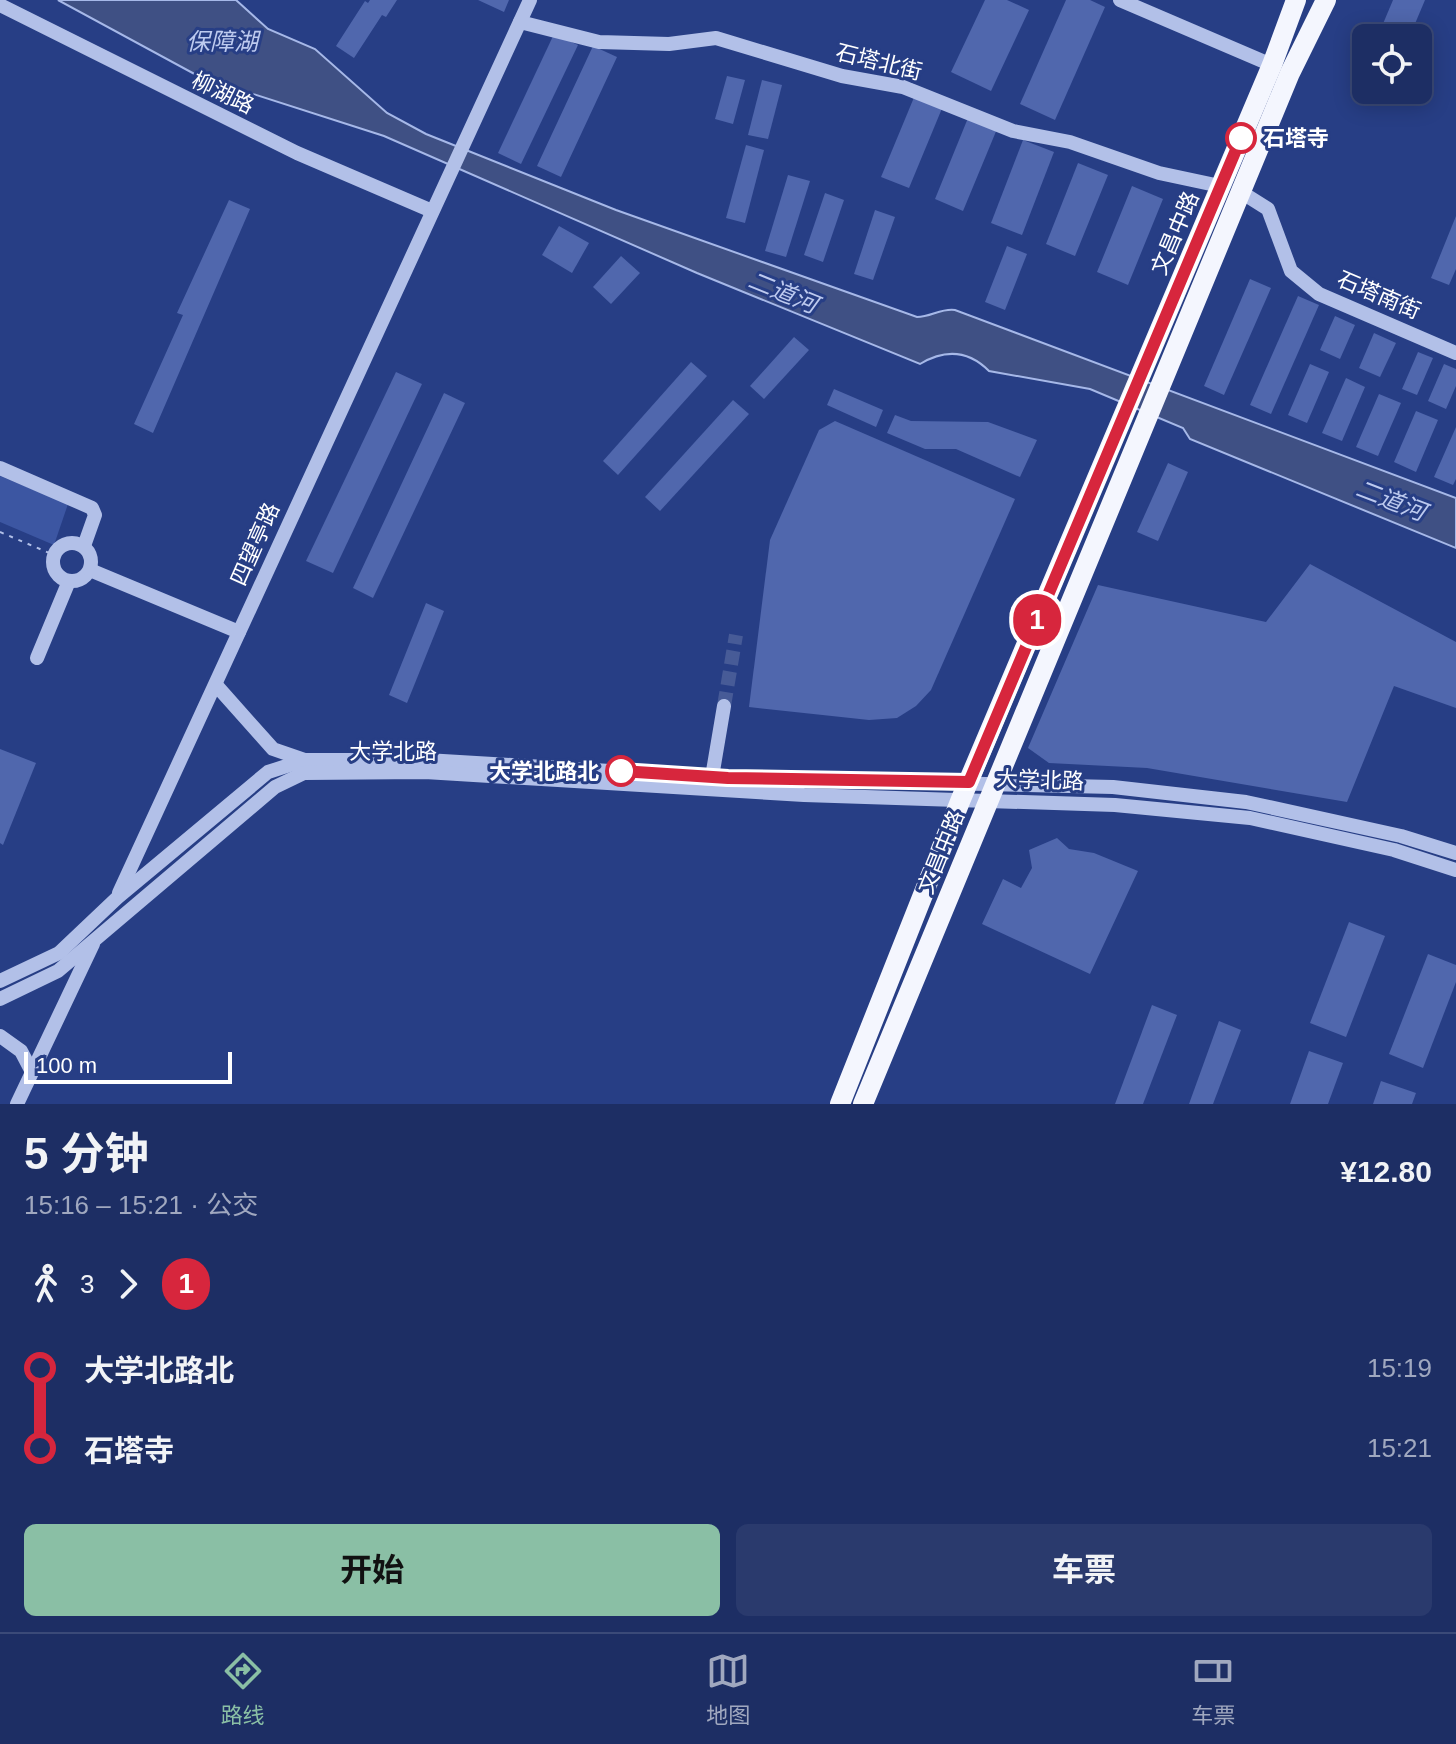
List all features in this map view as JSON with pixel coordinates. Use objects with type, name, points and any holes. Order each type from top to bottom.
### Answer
[{"type":"main road","name":"文昌中路","points":[[840,1104],[965,790],[1272,65],[1296,0]]},
{"type":"main road","name":"文昌中路","points":[[863,1104],[1290,73],[1326,0]]},
{"type":"street","name":"四望亭路","points":[[17,1104],[216,685],[530,0]]},
{"type":"street","points":[[1120,0],[1272,65]]},
{"type":"street","name":"柳湖路","points":[[0,5],[297,153],[432,211]]},
{"type":"street","name":"石塔北街","points":[[520,22],[599,42],[669,44],[716,38],[842,76],[903,87],[1013,131],[1070,142],[1159,173],[1220,186]]},
{"type":"street","name":"石塔南街","points":[[1241,192],[1268,209],[1291,271],[1319,294],[1456,353]]},
{"type":"street","points":[[0,468],[92,508],[95,515],[84,546]]},
{"type":"street","points":[[67,543],[84,546],[90,553],[90,570],[85,577],[69,581],[55,572],[54,555],[67,543]]},
{"type":"street","points":[[90,570],[239,632]]},
{"type":"street","points":[[37,658],[69,581]]},
{"type":"street","points":[[216,685],[273,749],[305,760]]},
{"type":"street","points":[[712,777],[724,706]]},
{"type":"street","name":"大学北路","points":[[0,981],[59,953],[117,898],[268,772],[305,760],[426,760],[993,791],[1113,787],[1246,802],[1401,836],[1456,853]]},
{"type":"street","name":"大学北路","points":[[0,999],[58,971],[275,787],[304,773],[425,772],[804,795],[965,790]]},
{"type":"street","name":"大学北路","points":[[993,791],[1250,818],[1394,850],[1456,870]]},
{"type":"street","points":[[0,1036],[21,1051],[32,1072]]},
{"type":"path","points":[[0,532],[54,555]]},
{"type":"shaded area","points":[[0,476],[68,504],[54,545],[0,522]]},
{"type":"water","points":[[58,0],[236,0],[268,29],[315,49],[387,113],[426,134],[616,210],[917,317],[955,310],[1456,498],[1456,548],[1190,439],[1183,428],[1090,389],[989,371],[973,359],[956,354],[938,356],[920,364],[697,273],[384,136],[200,77]]},
{"type":"building","points":[[370,0],[397,0],[386,17],[382,15],[354,58],[336,46],[365,1],[368,3]]},
{"type":"building","points":[[478,0],[509,0],[504,12]]},
{"type":"building","points":[[985,0],[1007,0],[1029,10],[991,91],[951,72]]},
{"type":"building","points":[[1066,0],[1090,0],[1105,7],[1055,120],[1020,104]]},
{"type":"building","points":[[1393,0],[1425,0],[1415,24],[1383,24]]},
{"type":"building","points":[[554,34],[578,45],[521,164],[498,153]]},
{"type":"building","points":[[593,46],[617,57],[561,177],[537,166]]},
{"type":"building","points":[[727,76],[745,80],[733,124],[715,119]]},
{"type":"building","points":[[762,80],[782,85],[768,139],[748,135]]},
{"type":"building","points":[[915,95],[943,106],[909,188],[881,177]]},
{"type":"building","points":[[968,118],[997,129],[963,211],[935,199]]},
{"type":"building","points":[[1023,140],[1054,152],[1022,235],[991,223]]},
{"type":"building","points":[[746,145],[764,150],[745,223],[726,218]]},
{"type":"building","points":[[1078,163],[1108,175],[1075,256],[1046,244]]},
{"type":"building","points":[[788,175],[810,181],[786,257],[765,251]]},
{"type":"building","points":[[1132,186],[1163,199],[1128,285],[1097,272]]},
{"type":"building","points":[[825,193],[844,200],[823,262],[804,255]]},
{"type":"building","points":[[229,200],[250,209],[153,433],[134,424],[183,315],[177,313]]},
{"type":"building","points":[[875,210],[895,217],[873,280],[854,274]]},
{"type":"building","points":[[1456,216],[1456,269],[1449,285],[1431,278]]},
{"type":"building","points":[[559,226],[589,243],[572,273],[542,255]]},
{"type":"building","points":[[1007,246],[1027,254],[1005,310],[985,302]]},
{"type":"building","points":[[621,256],[640,273],[611,304],[593,287]]},
{"type":"building","points":[[1250,279],[1271,288],[1224,395],[1204,386]]},
{"type":"building","points":[[1298,296],[1319,305],[1271,414],[1250,405]]},
{"type":"building","points":[[1335,316],[1355,325],[1340,359],[1320,350]]},
{"type":"building","points":[[1374,333],[1396,343],[1380,377],[1359,368]]},
{"type":"building","points":[[794,337],[809,350],[764,399],[750,386]]},
{"type":"building","points":[[1418,352],[1433,358],[1417,395],[1402,389]]},
{"type":"building","points":[[691,362],[707,376],[618,475],[603,461]]},
{"type":"building","points":[[1310,364],[1329,372],[1307,423],[1288,415]]},
{"type":"building","points":[[1444,364],[1456,369],[1456,386],[1446,409],[1428,401]]},
{"type":"building","points":[[396,372],[422,384],[333,573],[306,561]]},
{"type":"building","points":[[1346,378],[1365,387],[1342,441],[1322,433]]},
{"type":"building","points":[[834,389],[883,410],[876,427],[827,405]]},
{"type":"building","points":[[444,393],[465,403],[373,598],[353,588]]},
{"type":"building","points":[[1379,394],[1401,403],[1378,456],[1356,447]]},
{"type":"building","points":[[733,400],[749,414],[660,511],[645,497]]},
{"type":"building","points":[[1416,411],[1438,420],[1416,472],[1394,462]]},
{"type":"building","points":[[895,415],[911,421],[988,422],[1037,440],[1020,477],[956,449],[925,449],[887,433]]},
{"type":"building","points":[[835,421],[1015,499],[931,690],[916,706],[897,718],[869,720],[749,707],[770,540],[819,430]]},
{"type":"building","points":[[1456,427],[1456,479],[1453,485],[1434,477]]},
{"type":"building","points":[[1168,463],[1188,472],[1158,541],[1137,532]]},
{"type":"building","points":[[1310,564],[1456,642],[1456,708],[1394,686],[1347,802],[1147,768],[1049,763],[1028,748],[1098,585],[1266,622]]},
{"type":"building","points":[[426,603],[444,611],[407,703],[389,695]]},
{"type":"building","points":[[0,749],[36,763],[3,845],[0,843]]},
{"type":"building","points":[[1057,838],[1069,849],[1094,853],[1138,871],[1090,974],[982,924],[1003,879],[1021,888],[1032,868],[1029,850]]},
{"type":"building","points":[[1349,922],[1385,936],[1346,1037],[1310,1023]]},
{"type":"building","points":[[1428,954],[1456,965],[1456,982],[1423,1068],[1389,1054]]},
{"type":"building","points":[[1152,1005],[1177,1015],[1143,1104],[1115,1104]]},
{"type":"building","points":[[1219,1021],[1241,1030],[1213,1104],[1189,1104]]},
{"type":"building","points":[[1309,1051],[1343,1063],[1328,1104],[1290,1104]]},
{"type":"building","points":[[1381,1081],[1416,1093],[1412,1104],[1373,1104]]},
{"type":"tunnel","points":[[724,706],[736,635]]},
{"type":"bus line","name":"1","points":[[621,771],[728,778],[969,782],[1241,138]]},
{"type":"place","name":"石塔寺","points":[[1241,138]]},
{"type":"place","name":"大学北路北","points":[[621,771]]},
{"type":"water label","name":"保障湖","points":[[222,41]]},
{"type":"water label","name":"二道河","points":[[783,292]]},
{"type":"water label","name":"二道河","points":[[1391,500]]}]
